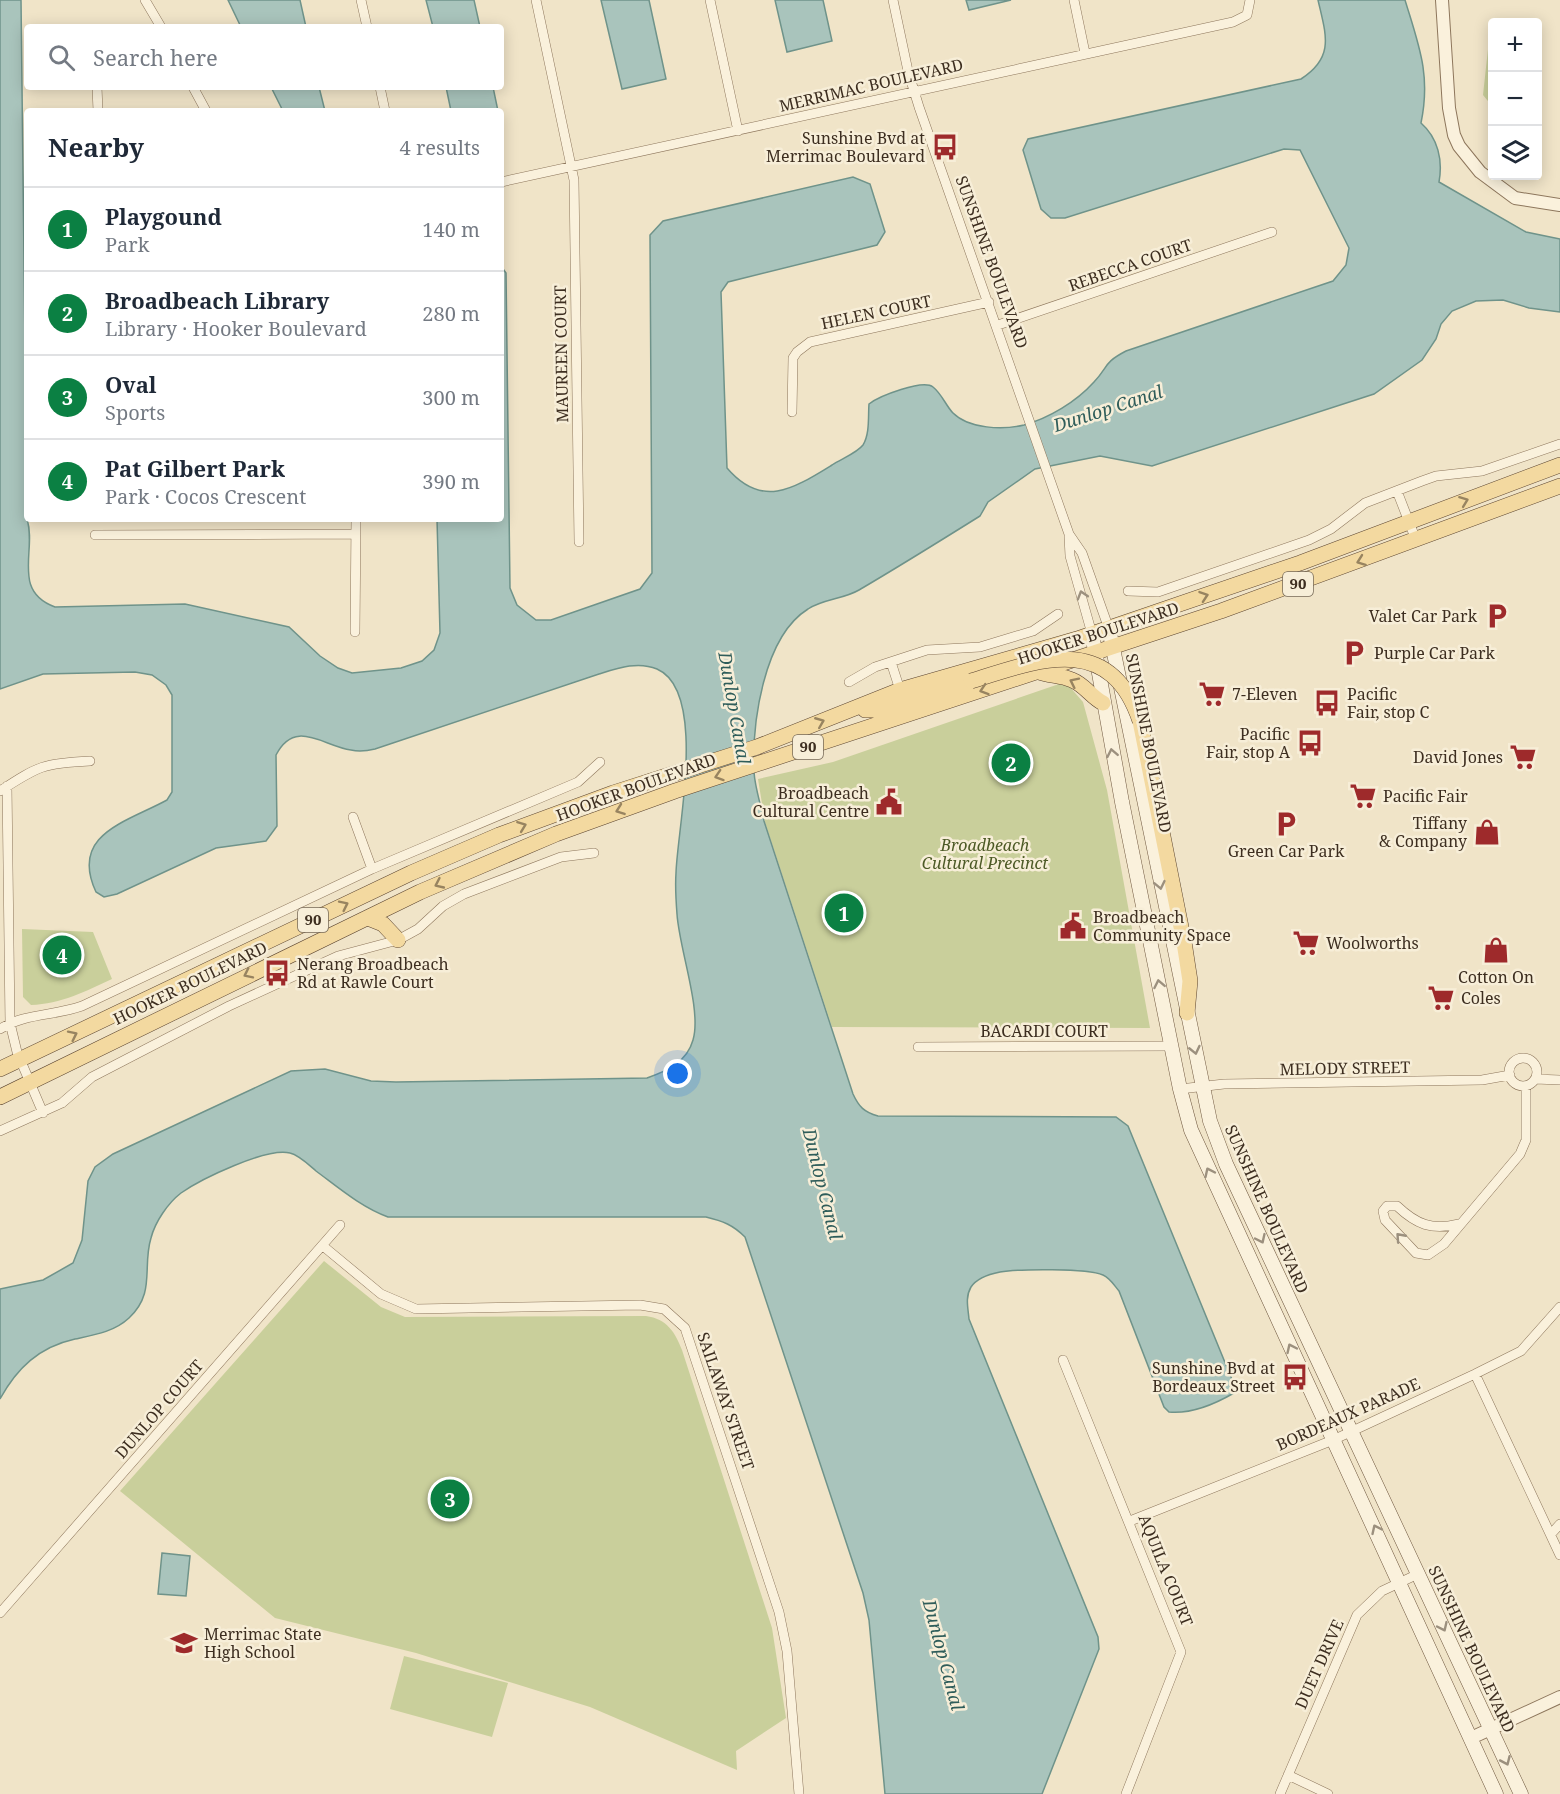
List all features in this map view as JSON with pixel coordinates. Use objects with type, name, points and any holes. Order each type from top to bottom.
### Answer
[{"type":"main road","name":"HOOKER BOULEVARD","points":[[0,1097],[396,904],[515,850],[675,790],[760,754],[847,711],[900,690],[1092,634],[1409,522],[1560,465]]},
{"type":"main road","name":"HOOKER BOULEVARD","points":[[0,1069],[458,852],[577,805],[679,773],[760,754],[1039,672],[1221,611],[1560,486]]},
{"type":"main road","name":"SUNSHINE BOULEVARD","points":[[1108,628],[1210,1121],[1226,1164],[1521,1794]]},
{"type":"main road","name":"SUNSHINE BOULEVARD","points":[[1092,634],[1103,703],[1171,1046],[1180,1089],[1200,1153],[1401,1582],[1496,1794]]},
{"type":"main road","points":[[847,711],[878,710],[1042,659],[1060,658],[1092,665],[1119,683],[1131,699],[1140,722],[1189,973],[1187,1013]]},
{"type":"main road","points":[[1039,672],[1052,677],[1074,680],[1092,697],[1103,703]]},
{"type":"main road","points":[[396,904],[398,940]]},
{"type":"main road","points":[[368,918],[386,927],[398,940]]},
{"type":"street","points":[[145,0],[159,24]]},
{"type":"street","points":[[361,0],[366,24]]},
{"type":"street","name":"MAUREEN COURT","points":[[536,0],[572,167],[575,196],[579,542]]},
{"type":"street","points":[[710,0],[738,131]]},
{"type":"street","name":"SUNSHINE BOULEVARD","points":[[893,0],[914,92],[998,325],[1069,534],[1082,553],[1108,628]]},
{"type":"street","points":[[1074,0],[1085,52]]},
{"type":"street","name":"MERRIMAC BOULEVARD","points":[[504,181],[914,92],[1085,52],[1233,22],[1247,15],[1250,0]]},
{"type":"street","points":[[1442,0],[1449,108],[1454,135],[1459,146],[1480,172],[1515,198],[1560,205]]},
{"type":"street","points":[[98,90],[98,108]]},
{"type":"street","points":[[195,90],[204,108]]},
{"type":"street","points":[[381,90],[384,108]]},
{"type":"street","name":"REBECCA COURT","points":[[998,325],[1272,232]]},
{"type":"street","name":"HELEN COURT","points":[[792,412],[793,358],[810,342],[989,302]]},
{"type":"street","name":"HOOKER BOULEVARD","points":[[1128,591],[1158,592],[1309,540],[1331,529],[1365,503],[1436,476],[1482,471],[1511,463],[1560,444]]},
{"type":"street","points":[[1397,491],[1416,540]]},
{"type":"street","points":[[355,632],[356,522]]},
{"type":"street","points":[[95,535],[356,534]]},
{"type":"street","name":"SUNSHINE BOULEVARD","points":[[1069,534],[1070,556],[1092,634]]},
{"type":"street","name":"HOOKER BOULEVARD","points":[[849,682],[874,667],[927,650],[988,645],[1032,631],[1058,614]]},
{"type":"street","points":[[891,662],[900,690]]},
{"type":"street","points":[[43,1113],[20,1060],[10,1023],[4,788],[33,769],[90,760]]},
{"type":"street","name":"HOOKER BOULEVARD","points":[[0,1029],[26,1016],[54,1014],[82,1006],[372,869],[578,782],[600,762]]},
{"type":"street","points":[[353,818],[372,869]]},
{"type":"street","points":[[0,1131],[62,1103],[92,1077],[229,1006],[338,956],[398,940],[418,929],[443,906],[464,894],[561,857],[594,854]]},
{"type":"street","name":"BACARDI COURT","points":[[918,1047],[1171,1046]]},
{"type":"street","points":[[1535,1079],[1536,1066],[1527,1059],[1514,1061],[1510,1068],[1510,1075],[1518,1085],[1526,1086],[1535,1079],[1560,1080]]},
{"type":"street","name":"MELODY STREET","points":[[1180,1089],[1203,1086],[1471,1080],[1510,1075]]},
{"type":"street","points":[[1458,1224],[1428,1227],[1414,1222],[1397,1206],[1387,1206],[1383,1211],[1385,1220],[1416,1253],[1428,1255],[1444,1244],[1458,1224],[1520,1154],[1526,1140],[1526,1086]]},
{"type":"street","name":"DUNLOP COURT","points":[[0,1612],[340,1225]]},
{"type":"street","name":"SAILAWAY STREET","points":[[323,1246],[381,1294],[416,1309],[640,1305],[664,1310],[685,1328],[779,1612],[787,1651],[799,1794]]},
{"type":"street","name":"BORDEAUX PARADE","points":[[1130,1521],[1333,1440],[1475,1374],[1521,1351],[1560,1306]]},
{"type":"street","name":"AQUILA COURT","points":[[1064,1360],[1181,1652],[1126,1794]]},
{"type":"street","points":[[1475,1374],[1560,1555]]},
{"type":"street","points":[[1551,1534],[1560,1524]]},
{"type":"street","name":"DUET DRIVE","points":[[1280,1794],[1357,1615],[1372,1598],[1418,1574]]},
{"type":"street","points":[[1471,1738],[1560,1697]]},
{"type":"street","points":[[1288,1775],[1328,1794]]},
{"type":"green space","points":[[1488,49],[1488,101],[1483,95]]},
{"type":"green space","name":"Broadbeach Cultural Precinct","points":[[1059,684],[1069,686],[1083,702],[1107,790],[1150,1028],[832,1027],[765,822],[758,779],[833,762]]},
{"type":"green space","points":[[22,929],[93,932],[112,979],[63,999],[31,1005],[23,997]]},
{"type":"green space","points":[[324,1261],[381,1307],[405,1317],[646,1316],[660,1320],[669,1327],[682,1350],[772,1628],[786,1718],[736,1751],[737,1770],[590,1707],[416,1653],[275,1618],[120,1491]]},
{"type":"green space","points":[[404,1656],[508,1683],[492,1737],[390,1709]]},
{"type":"water","name":"Dunlop Canal","points":[[0,0],[21,0],[24,522],[28,522],[29,531],[28,569],[33,591],[42,600],[55,607],[185,604],[289,627],[320,656],[338,668],[352,673],[401,668],[422,661],[434,650],[440,633],[437,522],[504,522],[504,270],[506,273],[510,588],[517,605],[536,620],[551,620],[640,589],[652,573],[650,235],[663,221],[853,177],[870,184],[885,232],[877,245],[728,282],[721,292],[727,468],[740,481],[765,491],[778,491],[791,487],[857,451],[867,436],[869,404],[891,393],[928,385],[936,390],[953,413],[968,422],[997,428],[1024,425],[1052,414],[1071,403],[1094,382],[1110,362],[1126,351],[1333,281],[1346,265],[1349,248],[1300,150],[1284,149],[1065,218],[1051,218],[1041,209],[1023,150],[1028,139],[1301,79],[1312,71],[1323,54],[1324,24],[1318,0],[1405,0],[1419,46],[1424,75],[1424,106],[1421,123],[1432,135],[1438,150],[1439,182],[1526,232],[1560,239],[1560,312],[1529,308],[1503,300],[1476,301],[1452,311],[1441,324],[1436,339],[1422,360],[1374,394],[1152,466],[1100,456],[1035,469],[988,502],[980,516],[853,593],[808,609],[793,622],[780,640],[763,683],[755,730],[754,772],[764,821],[857,1102],[869,1113],[878,1116],[1116,1117],[1128,1126],[1233,1382],[1234,1393],[1219,1401],[1194,1410],[1169,1412],[1164,1407],[1119,1291],[1103,1275],[1068,1270],[1000,1272],[980,1279],[969,1291],[967,1303],[969,1319],[1098,1637],[1099,1649],[1042,1794],[885,1794],[869,1620],[863,1593],[745,1237],[723,1222],[706,1217],[388,1217],[350,1197],[297,1156],[280,1152],[266,1155],[234,1165],[190,1187],[176,1197],[163,1213],[153,1232],[149,1249],[147,1280],[143,1299],[137,1309],[123,1323],[110,1330],[62,1343],[40,1353],[30,1360],[14,1378],[0,1399],[0,1289],[43,1280],[73,1263],[82,1240],[88,1181],[95,1167],[113,1154],[291,1071],[325,1069],[371,1081],[396,1082],[647,1078],[669,1069],[681,1060],[693,1040],[695,1012],[677,914],[676,878],[684,795],[686,732],[682,704],[672,682],[657,669],[628,666],[372,750],[354,751],[310,737],[292,738],[276,755],[277,826],[266,841],[216,848],[117,894],[104,897],[96,892],[90,872],[90,856],[96,843],[106,832],[120,823],[167,800],[172,792],[172,695],[166,685],[152,675],[135,672],[43,674],[0,689]]},
{"type":"water","points":[[228,0],[300,0],[305,24],[240,24]]},
{"type":"water","points":[[426,0],[474,0],[479,24],[432,24]]},
{"type":"water","points":[[601,0],[649,0],[666,79],[622,89]]},
{"type":"water","points":[[775,0],[823,0],[832,41],[787,52]]},
{"type":"water","points":[[966,0],[1011,0],[969,10]]},
{"type":"water","points":[[272,90],[320,90],[324,108],[282,108]]},
{"type":"water","points":[[447,90],[494,90],[497,108],[450,108]]},
{"type":"water","points":[[162,1553],[190,1556],[186,1596],[158,1594]]},
{"type":"place","name":"Sunshine Bvd at Merrimac Boulevard","points":[[945,147]]},
{"type":"place","name":"Valet Car Park","points":[[1497,616]]},
{"type":"place","name":"Purple Car Park","points":[[1354,653]]},
{"type":"place","name":"7-Eleven","points":[[1212,694]]},
{"type":"place","name":"Pacific Fair, stop C","points":[[1327,703]]},
{"type":"place","name":"Pacific Fair, stop A","points":[[1310,743]]},
{"type":"place","name":"David Jones","points":[[1523,757]]},
{"type":"place","name":"Broadbeach Library","points":[[1011,763]]},
{"type":"place","name":"Pacific Fair","points":[[1363,796]]},
{"type":"place","name":"Broadbeach Cultural Centre","points":[[889,802]]},
{"type":"place","name":"Green Car Park","points":[[1286,824]]},
{"type":"place","name":"Tiffany & Company","points":[[1487,832]]},
{"type":"place","name":"Playgound","points":[[844,913]]},
{"type":"place","name":"Broadbeach Community Space","points":[[1073,926]]},
{"type":"place","name":"Woolworths","points":[[1306,943]]},
{"type":"place","name":"Cotton On","points":[[1496,950]]},
{"type":"place","name":"Pat Gilbert Park","points":[[62,955]]},
{"type":"place","name":"Nerang Broadbeach Rd at Rawle Court","points":[[277,973]]},
{"type":"place","name":"Coles","points":[[1441,998]]},
{"type":"place","name":"Sunshine Bvd at Bordeaux Street","points":[[1295,1377]]},
{"type":"place","name":"Oval","points":[[450,1499]]},
{"type":"place","name":"Merrimac State High School","points":[[184,1643]]}]
